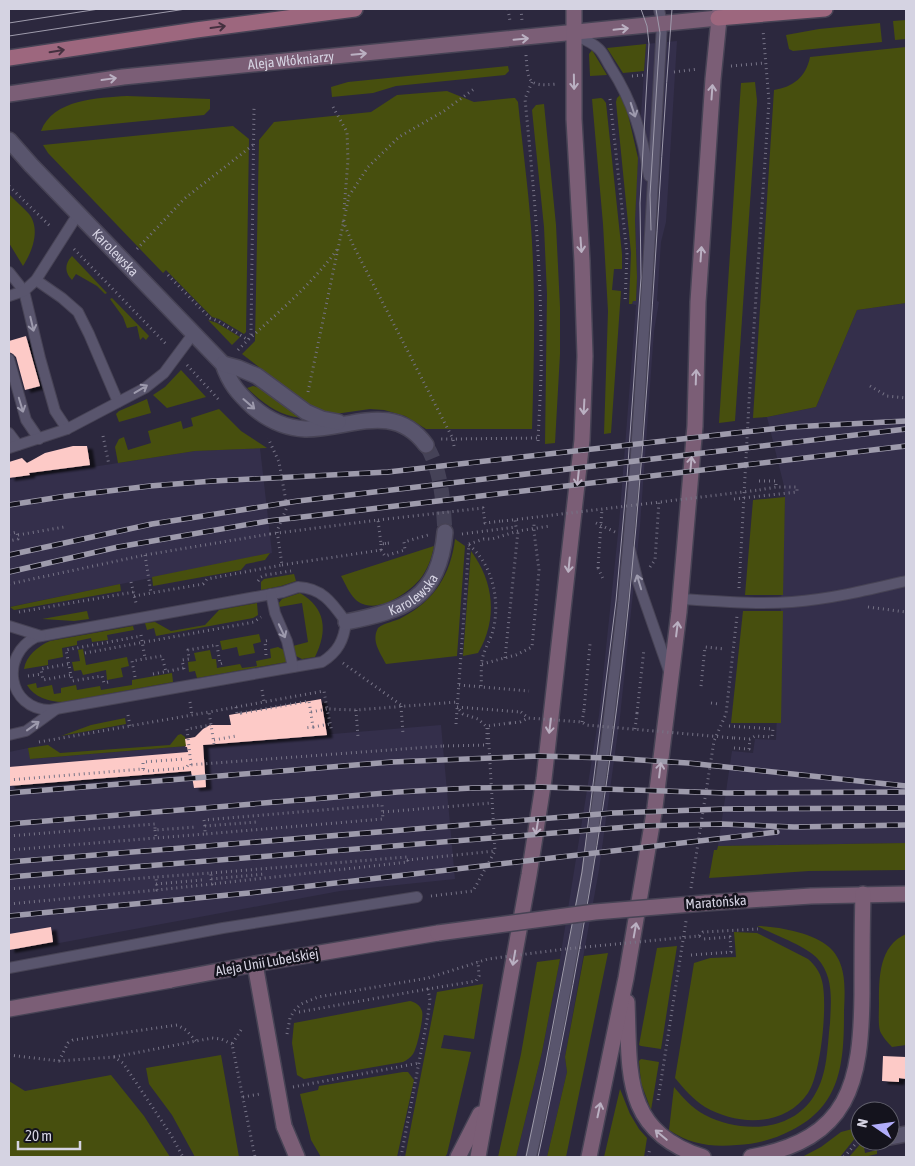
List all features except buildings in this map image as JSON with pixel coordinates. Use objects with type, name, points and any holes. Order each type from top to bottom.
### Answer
[{"type":"main road","points":[[9,58],[196,30],[355,9]]},
{"type":"main road","points":[[478,1157],[529,875],[544,779],[583,421],[584,310],[574,119],[572,34],[574,9]]},
{"type":"main road","points":[[590,1157],[626,978],[655,807],[680,599],[694,426],[698,302],[719,14],[825,9]]},
{"type":"main road","name":"Aleja Włókniarzy","points":[[9,94],[123,77],[572,34],[662,24],[719,14]]},
{"type":"main road","points":[[751,1157],[787,1149],[822,1129],[836,1114],[851,1087],[856,1070],[860,1032],[863,894]]},
{"type":"main road","name":"Maratońska","points":[[526,921],[595,912],[705,903],[863,894],[906,894]]},
{"type":"main road","name":"Aleja Unii Lubelskiej","points":[[9,1009],[255,964],[420,936],[526,921]]},
{"type":"main road","points":[[255,964],[284,1126],[297,1157]]},
{"type":"main road","points":[[626,978],[630,1072],[632,1090],[637,1102],[649,1124],[657,1133],[675,1146],[703,1157]]},
{"type":"main road","points":[[458,1157],[470,1137],[490,1092]]},
{"type":"street","name":"Karolewska","points":[[9,140],[222,364],[237,393],[256,410],[280,424],[304,429],[372,420],[389,421],[404,425],[414,432],[426,445]]},
{"type":"street","name":"Karolewska","points":[[222,364],[257,376],[306,412],[322,419],[344,423]]},
{"type":"street","name":"Karolewska","points":[[346,622],[392,611],[414,600],[421,594],[436,572],[444,546],[445,532]]},
{"type":"lane","points":[[659,9],[662,24]]},
{"type":"lane","points":[[532,1157],[551,1068],[587,873],[606,742],[628,543],[648,278],[651,196],[662,24],[667,9]]},
{"type":"lane","points":[[572,34],[599,49],[627,94],[643,147],[651,196]]},
{"type":"lane","points":[[9,296],[24,291],[36,280],[78,214]]},
{"type":"lane","points":[[9,272],[24,291],[55,411],[67,429]]},
{"type":"lane","points":[[36,280],[78,312],[118,402]]},
{"type":"lane","points":[[9,433],[14,446],[39,439],[67,429],[145,388],[164,373],[194,334]]},
{"type":"lane","points":[[9,359],[26,420],[39,439]]},
{"type":"lane","points":[[628,543],[638,582],[671,678]]},
{"type":"lane","points":[[680,599],[771,603],[815,600],[906,581]]},
{"type":"lane","points":[[298,587],[308,587],[316,590],[332,602],[346,622],[341,643],[332,655],[322,662],[54,710],[40,709],[27,703],[18,693],[12,678],[12,667],[17,653],[28,642],[41,636],[270,594],[298,587]]},
{"type":"lane","points":[[270,594],[274,613],[286,637],[293,667]]},
{"type":"lane","points":[[9,626],[41,636]]},
{"type":"lane","points":[[9,735],[26,731],[54,710]]},
{"type":"lane","points":[[9,968],[223,928],[417,897]]},
{"type":"path","points":[[508,9],[510,22]]},
{"type":"path","points":[[521,9],[522,21]]},
{"type":"path","points":[[690,897],[714,742],[726,714],[738,602],[769,101],[764,39]]},
{"type":"path","points":[[742,65],[766,63]]},
{"type":"path","points":[[527,70],[532,82],[525,100],[537,227],[540,285],[541,347],[538,444]]},
{"type":"path","points":[[532,82],[542,86]]},
{"type":"path","points":[[454,446],[453,439],[353,245],[343,221],[349,196],[368,167],[400,137],[444,111],[474,89]]},
{"type":"path","points":[[609,90],[627,254],[625,303]]},
{"type":"path","points":[[306,412],[308,391],[340,246],[343,221],[348,160],[348,132],[334,107]]},
{"type":"path","points":[[248,340],[251,334],[254,108]]},
{"type":"path","points":[[107,283],[184,199],[253,145]]},
{"type":"path","points":[[9,186],[63,238],[226,406]]},
{"type":"path","points":[[237,350],[284,308],[327,264],[340,246]]},
{"type":"path","points":[[168,275],[210,318],[248,340]]},
{"type":"path","points":[[204,383],[208,378]]},
{"type":"path","points":[[870,386],[887,396],[906,398]]},
{"type":"path","points":[[262,435],[268,438],[279,462],[287,507],[277,531],[282,565]]},
{"type":"path","points":[[103,436],[109,464]]},
{"type":"path","points":[[453,439],[538,438]]},
{"type":"path","points":[[759,481],[776,481],[776,487]]},
{"type":"path","points":[[9,584],[145,555],[270,534],[378,520],[483,508],[484,524],[776,487],[797,487],[797,492],[734,499]]},
{"type":"path","points":[[655,560],[659,502]]},
{"type":"path","points":[[602,508],[598,568],[604,581]]},
{"type":"path","points":[[378,520],[382,550],[385,556],[405,550],[404,542],[429,535],[429,530]]},
{"type":"path","points":[[468,533],[516,527],[515,520]]},
{"type":"path","points":[[596,522],[618,533]]},
{"type":"path","points":[[9,541],[18,539],[18,536],[64,526]]},
{"type":"path","points":[[482,664],[516,655],[532,647],[539,570],[534,526]]},
{"type":"path","points":[[469,544],[534,526],[550,526]]},
{"type":"path","points":[[505,658],[518,531]]},
{"type":"path","points":[[9,534],[17,532],[18,536]]},
{"type":"path","points":[[381,544],[389,543]]},
{"type":"path","points":[[469,544],[482,558],[495,595],[494,623],[483,656],[481,687]]},
{"type":"path","points":[[456,724],[469,544]]},
{"type":"path","points":[[18,613],[203,584],[207,579],[282,565],[382,550]]},
{"type":"path","points":[[145,555],[151,593]]},
{"type":"path","points":[[131,582],[137,612]]},
{"type":"path","points":[[88,646],[87,652],[254,622],[260,618],[262,611]]},
{"type":"path","points":[[140,630],[145,659]]},
{"type":"path","points":[[111,681],[104,683],[102,676],[72,682],[66,650],[142,636]]},
{"type":"path","points":[[258,657],[267,655],[264,641],[286,637]]},
{"type":"path","points":[[582,722],[590,644]]},
{"type":"path","points":[[185,674],[182,660],[190,659],[188,650],[217,645],[220,664],[230,662]]},
{"type":"path","points":[[701,686],[706,647],[725,649]]},
{"type":"path","points":[[635,729],[644,648]]},
{"type":"path","points":[[332,655],[401,706],[403,734]]},
{"type":"path","points":[[135,677],[132,661],[162,656],[166,672]]},
{"type":"path","points":[[68,664],[41,669],[44,680],[70,675]]},
{"type":"path","points":[[150,674],[184,668]]},
{"type":"path","points":[[25,677],[42,674]]},
{"type":"path","points":[[127,679],[143,676]]},
{"type":"path","points":[[459,685],[529,691]]},
{"type":"path","points":[[262,690],[264,702]]},
{"type":"path","points":[[36,742],[324,691],[332,732]]},
{"type":"path","points":[[308,694],[313,727]]},
{"type":"path","points":[[236,707],[237,714],[242,714],[309,701]]},
{"type":"path","points":[[190,702],[192,715]]},
{"type":"path","points":[[311,712],[327,709],[356,710],[457,702]]},
{"type":"path","points":[[710,703],[719,704]]},
{"type":"path","points":[[457,707],[521,712],[528,718]]},
{"type":"path","points":[[417,897],[473,891],[495,851],[488,728],[478,719],[463,714],[457,707]]},
{"type":"path","points":[[356,710],[358,737]]},
{"type":"path","points":[[208,712],[214,742],[236,736]]},
{"type":"path","points":[[128,715],[130,726]]},
{"type":"path","points":[[9,780],[143,769],[147,771],[186,768],[191,765],[443,746],[487,745],[487,726],[520,722],[528,718],[734,738],[772,737],[772,729],[729,726]]},
{"type":"path","points":[[191,765],[187,729],[211,724]]},
{"type":"path","points":[[304,728],[330,724]]},
{"type":"path","points":[[734,748],[749,749],[750,739]]},
{"type":"path","points":[[143,769],[143,762],[184,759]]},
{"type":"path","points":[[383,812],[492,803]]},
{"type":"path","points":[[9,850],[205,834],[383,819],[382,804],[204,820],[205,834]]},
{"type":"path","points":[[204,826],[257,822]]},
{"type":"path","points":[[9,836],[155,824],[156,838]]},
{"type":"path","points":[[155,830],[197,828]]},
{"type":"path","points":[[9,904],[157,890],[495,851]]},
{"type":"path","points":[[9,889],[407,856],[407,860]]},
{"type":"path","points":[[211,873],[212,884]]},
{"type":"path","points":[[211,879],[266,874]]},
{"type":"path","points":[[156,877],[157,890]]},
{"type":"path","points":[[156,884],[202,880]]},
{"type":"path","points":[[656,1108],[687,917]]},
{"type":"path","points":[[698,936],[703,932],[758,929]]},
{"type":"path","points":[[287,1038],[290,1018],[301,1004],[334,993],[428,978],[478,961],[565,948],[698,936],[703,938],[730,937],[732,952],[690,955]]},
{"type":"path","points":[[299,1012],[427,987],[476,981],[479,976],[478,961]]},
{"type":"path","points":[[401,1157],[428,1015],[430,1000],[427,987]]},
{"type":"path","points":[[59,1061],[68,1044],[73,1040],[177,1025],[186,1030],[196,1041]]},
{"type":"path","points":[[241,1030],[232,1044],[255,1157]]},
{"type":"path","points":[[9,1055],[59,1061],[114,1057],[212,1038],[221,1039],[232,1044]]},
{"type":"path","points":[[114,1057],[123,1064],[171,1135],[183,1157]]},
{"type":"path","points":[[299,1086],[419,1063]]},
{"type":"path","points":[[293,1078],[296,1096]]},
{"type":"shaded area","points":[[677,41],[666,222],[661,242],[657,301],[659,302],[654,331],[640,526],[620,717],[599,870],[565,1057],[567,1072],[547,1157],[516,1157],[542,1052],[560,959],[599,715],[619,524],[636,305],[632,304],[633,301],[636,301],[637,277],[636,185],[646,44]]},
{"type":"shaded area","points":[[906,303],[906,843],[718,846],[732,751],[753,753],[755,739],[776,740],[785,497],[767,417],[816,407],[857,310]]},
{"type":"shaded area","points":[[260,448],[272,553],[9,607],[9,480],[195,451]]},
{"type":"shaded area","points":[[441,725],[455,879],[340,891],[54,944],[53,942],[9,950],[9,752],[28,748],[31,759]]},
{"type":"green space","points":[[906,20],[906,39],[895,40],[893,21]]},
{"type":"green space","points":[[880,23],[882,42],[793,51],[789,49],[786,35],[819,29]]},
{"type":"green space","points":[[646,44],[644,71],[623,73],[607,48]]},
{"type":"green space","points":[[906,47],[906,303],[857,310],[816,407],[753,418],[774,90],[793,84],[798,80],[805,70],[810,57]]},
{"type":"green space","points":[[592,50],[607,75],[590,76],[589,54]]},
{"type":"green space","points":[[508,66],[509,71],[505,75],[396,86],[373,93],[332,97],[331,87],[348,82]]},
{"type":"green space","points":[[755,82],[757,101],[735,421],[719,423],[741,83]]},
{"type":"green space","points":[[447,91],[474,102],[515,98],[518,102],[533,252],[532,429],[426,429],[405,416],[384,410],[370,409],[335,414],[319,411],[311,407],[242,354],[255,341],[259,140],[274,122],[371,112],[397,95]]},
{"type":"green space","points":[[620,95],[627,110],[638,158],[635,220],[637,277],[636,301],[633,301],[632,304],[629,304],[631,253],[616,102]]},
{"type":"green space","points":[[127,96],[210,99],[210,109],[204,115],[41,131],[47,120],[55,112],[66,106],[90,100]]},
{"type":"green space","points":[[601,98],[606,103],[622,254],[622,269],[614,269],[612,290],[621,291],[611,433],[604,434],[608,311],[603,224],[592,99]]},
{"type":"green space","points":[[544,104],[556,225],[560,307],[560,354],[555,443],[545,444],[547,294],[544,227],[532,110],[536,105]]},
{"type":"green space","points":[[233,126],[249,139],[246,332],[244,334],[219,319],[212,317],[166,270],[163,273],[48,153],[43,145]]},
{"type":"green space","points":[[9,194],[33,220],[34,240],[23,266],[9,243]]},
{"type":"green space","points":[[72,256],[107,293],[105,294],[97,286],[76,274],[72,280],[66,268]]},
{"type":"green space","points":[[112,298],[149,336],[146,340],[143,337],[140,340],[137,326],[127,328],[123,317],[110,299]]},
{"type":"green space","points":[[208,320],[217,323],[240,337],[232,345]]},
{"type":"green space","points":[[181,370],[206,397],[167,408],[153,395],[165,387]]},
{"type":"green space","points":[[253,386],[264,389],[301,418],[285,414],[265,404],[247,388]]},
{"type":"green space","points":[[147,399],[151,413],[119,422],[116,414],[119,411]]},
{"type":"green space","points":[[219,409],[241,431],[267,448],[195,451],[118,463],[115,447],[119,439],[124,437],[128,450],[151,443],[148,431],[181,421],[183,429],[193,426],[191,418]]},
{"type":"green space","points":[[785,497],[783,595],[745,595],[753,500]]},
{"type":"green space","points":[[455,539],[465,546],[457,656],[386,664],[376,642],[375,637],[378,628],[400,619],[424,603],[432,595],[450,564]]},
{"type":"green space","points":[[434,546],[427,568],[418,582],[402,595],[382,604],[372,606],[363,604],[355,599],[341,576]]},
{"type":"green space","points":[[471,551],[485,575],[491,601],[491,614],[489,627],[478,653],[463,656]]},
{"type":"green space","points":[[270,553],[265,560],[246,564],[241,570],[153,586],[152,577]]},
{"type":"green space","points":[[294,574],[296,581],[261,590],[261,582],[264,579]]},
{"type":"green space","points":[[120,584],[121,591],[14,610],[10,607]]},
{"type":"green space","points":[[300,593],[309,599],[320,613],[323,629],[322,638],[315,657],[302,659],[296,656],[293,646],[308,642],[302,603],[279,607],[278,604],[282,599]]},
{"type":"green space","points":[[257,603],[258,615],[253,618],[156,636],[154,628],[147,630],[145,623],[155,622],[171,631],[205,625],[219,610]]},
{"type":"green space","points":[[87,611],[89,619],[74,621],[42,619]]},
{"type":"green space","points":[[743,611],[783,611],[781,723],[731,723]]},
{"type":"green space","points":[[133,626],[134,630],[107,635],[108,640],[92,642],[91,638],[77,641],[77,645],[62,648],[63,657],[48,660],[48,665],[24,669],[27,660],[33,652],[50,641]]},
{"type":"green space","points":[[259,634],[261,642],[253,644],[255,653],[239,656],[237,647],[222,650],[220,641]]},
{"type":"green space","points":[[278,647],[284,650],[287,662],[197,678],[195,671],[189,672],[188,662],[196,661],[194,653],[210,650],[212,659],[216,659],[217,668],[240,664],[242,668],[257,666],[256,661],[271,658],[270,649]]},
{"type":"green space","points":[[83,649],[86,665],[127,657],[129,666],[121,668],[123,677],[107,680],[106,670],[83,675],[81,670],[74,671],[72,662],[80,661],[78,650]]},
{"type":"green space","points":[[172,673],[173,682],[63,702],[42,698],[27,685],[36,683],[37,688],[52,685],[54,694],[61,693],[61,688],[76,685],[77,690],[100,686],[101,690],[132,685],[132,680]]},
{"type":"green space","points":[[125,718],[126,724],[61,736],[91,725]]},
{"type":"green space","points":[[181,734],[185,737],[187,746],[30,759],[28,748],[48,745],[60,753],[170,745]]},
{"type":"green space","points":[[906,843],[906,870],[809,871],[709,878],[714,850],[717,850],[718,846]]},
{"type":"green space","points":[[757,926],[775,927],[805,934],[822,942],[835,953],[842,968],[845,994],[843,1047],[837,1080],[821,1108],[809,1120],[786,1133],[752,1144],[719,1146],[694,1142],[669,1130],[674,1087],[688,1102],[705,1115],[719,1121],[749,1127],[779,1123],[792,1117],[804,1108],[814,1096],[822,1079],[827,1051],[831,1006],[829,981],[826,973],[817,958],[812,954]]},
{"type":"green space","points":[[734,932],[757,933],[808,959],[819,972],[824,991],[824,1021],[820,1055],[813,1084],[798,1104],[787,1112],[760,1120],[732,1118],[705,1107],[689,1094],[675,1078],[694,963],[710,958],[736,957]]},
{"type":"green space","points":[[906,934],[906,1045],[892,1047],[879,1028],[880,973],[882,963],[890,946]]},
{"type":"green space","points":[[677,946],[661,1049],[641,1046],[639,1045],[657,948]]},
{"type":"green space","points":[[608,953],[566,1157],[547,1157],[567,1072],[565,1057],[584,956]]},
{"type":"green space","points":[[560,959],[542,1052],[516,1157],[498,1157],[521,1054],[537,962]]},
{"type":"green space","points":[[483,984],[474,1039],[444,1035],[441,1048],[471,1052],[447,1154],[445,1157],[405,1157],[437,992]]},
{"type":"green space","points":[[410,1001],[419,1005],[422,1014],[416,1046],[413,1054],[407,1060],[304,1079],[297,1075],[292,1043],[294,1023]]},
{"type":"green space","points":[[221,1055],[239,1157],[195,1157],[172,1115],[149,1084],[146,1068]]},
{"type":"green space","points":[[641,1059],[659,1062],[651,1110],[641,1083],[639,1061]]},
{"type":"green space","points":[[408,1072],[414,1080],[397,1157],[321,1157],[311,1140],[300,1094],[318,1090],[319,1086]]},
{"type":"green space","points":[[111,1075],[144,1116],[170,1157],[9,1157],[9,1081],[25,1091]]},
{"type":"green space","points":[[620,1089],[630,1114],[647,1138],[644,1157],[604,1157]]},
{"type":"green space","points":[[850,1130],[850,1144],[840,1157],[802,1157],[821,1147],[841,1132]]},
{"type":"green space","points":[[854,1151],[865,1151],[865,1153],[877,1151],[877,1154],[864,1157],[849,1157]]},
{"type":"tunnel","points":[[426,445],[439,476],[445,532]]},
{"type":"tram line","points":[[9,23],[99,9]]},
{"type":"tram line","points":[[9,36],[186,9]]},
{"type":"tram line","points":[[526,1157],[582,872],[616,601],[641,278],[640,203],[649,44],[647,26],[641,9]]},
{"type":"tram line","points":[[651,230],[650,195],[660,33],[656,9]]},
{"type":"tram line","points":[[538,1157],[553,1088],[591,880],[621,671],[642,453],[672,9]]},
{"type":"railway","points":[[9,505],[150,486],[388,472],[791,427],[906,421]]},
{"type":"railway","points":[[9,555],[152,524],[298,501],[906,429]]},
{"type":"railway","points":[[9,572],[118,547],[268,521],[906,446]]},
{"type":"railway","points":[[9,793],[392,762],[539,756],[688,763],[906,786]]},
{"type":"railway","points":[[9,824],[398,792],[472,788],[542,787],[726,793],[906,792]]},
{"type":"railway","points":[[9,862],[613,813],[724,809],[906,808]]},
{"type":"railway","points":[[9,877],[640,826],[722,824],[794,827],[906,825]]},
{"type":"railway","points":[[9,916],[249,893],[777,832]]}]
